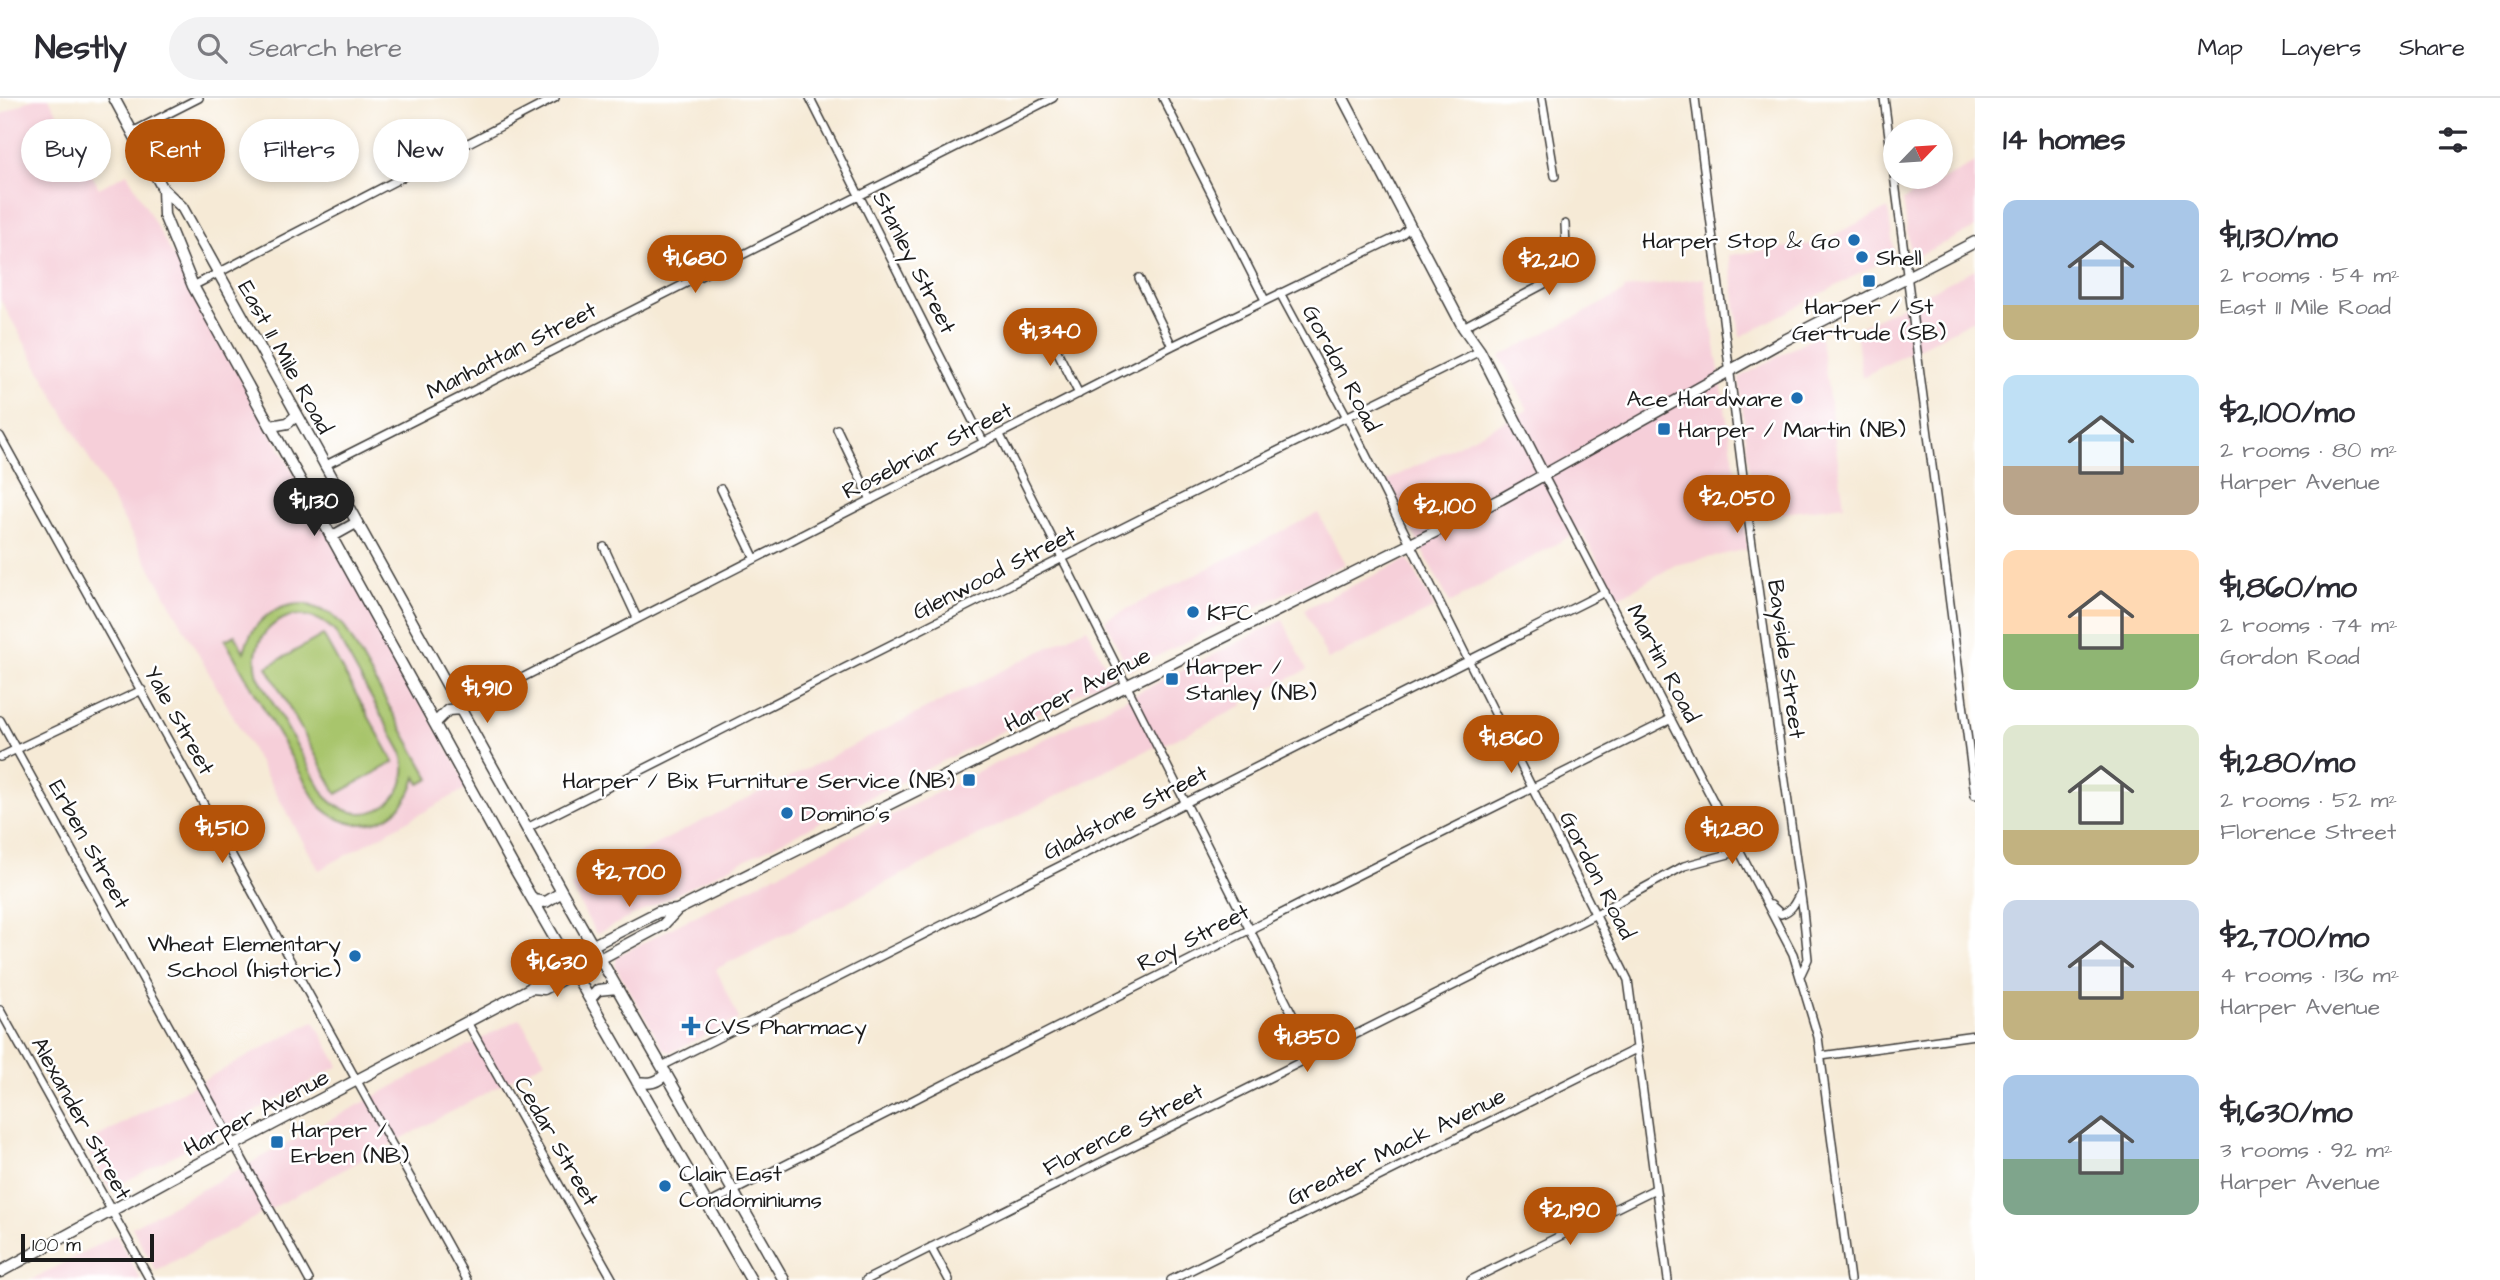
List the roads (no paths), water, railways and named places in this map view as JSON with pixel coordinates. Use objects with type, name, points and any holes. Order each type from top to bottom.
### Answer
[{"type":"main road","name":"East 11 Mile Road","points":[[114,98],[127,119]]},
{"type":"main road","name":"Martin Road","points":[[1343,98],[1462,327],[1480,351],[1545,476]]},
{"type":"main road","name":"East 11 Mile Road","points":[[160,182],[163,189],[183,207],[324,466],[592,945],[784,1280]]},
{"type":"main road","name":"East 11 Mile Road","points":[[163,189],[164,215],[193,286],[566,959],[751,1280]]},
{"type":"main road","name":"Harper Avenue","points":[[531,988],[544,989],[663,925],[677,910],[1545,476],[1730,370],[1907,275],[1975,242]]},
{"type":"main road","points":[[271,426],[288,423],[296,415]]},
{"type":"main road","points":[[331,537],[356,523]]},
{"type":"main road","points":[[436,722],[448,710],[461,709]]},
{"type":"main road","points":[[533,900],[546,902],[562,891]]},
{"type":"main road","name":"Harper Avenue","points":[[0,1272],[531,988],[539,974],[592,945],[658,912],[677,910]]},
{"type":"main road","points":[[590,999],[598,990],[617,988]]},
{"type":"main road","points":[[637,1082],[657,1082],[664,1070]]},
{"type":"street","points":[[158,119],[199,98]]},
{"type":"street","points":[[193,286],[555,98]]},
{"type":"street","name":"Stanley Street","points":[[810,98],[984,443]]},
{"type":"street","name":"Manhattan Street","points":[[324,466],[1053,98]]},
{"type":"street","points":[[1164,98],[1265,300]]},
{"type":"street","points":[[1542,98],[1555,176]]},
{"type":"street","name":"Bayside Street","points":[[1695,98],[1808,959],[1801,974]]},
{"type":"street","points":[[1884,98],[1975,795]]},
{"type":"street","points":[[1462,327],[1567,272],[1565,224]]},
{"type":"street","name":"Rosebriar Street","points":[[461,709],[1172,346],[1401,235],[1410,227]]},
{"type":"street","points":[[1139,278],[1172,346]]},
{"type":"street","name":"Gordon Road","points":[[1280,293],[1347,417],[1628,980],[1668,1280]]},
{"type":"street","points":[[1046,329],[1079,394]]},
{"type":"street","name":"Glenwood Street","points":[[527,828],[1148,514],[1480,351]]},
{"type":"street","points":[[837,429],[872,500]]},
{"type":"street","points":[[1000,435],[1313,1055]]},
{"type":"street","name":"Yale Street","points":[[0,436],[467,1280]]},
{"type":"street","name":"Martin Road","points":[[1545,476],[1801,974],[1814,1017],[1821,1056],[1850,1280]]},
{"type":"street","points":[[721,489],[755,559]]},
{"type":"street","points":[[604,547],[637,618]]},
{"type":"street","name":"Gladstone Street","points":[[664,1070],[1605,592]]},
{"type":"street","points":[[0,757],[142,690]]},
{"type":"street","name":"Roy Street","points":[[733,1191],[1671,719]]},
{"type":"street","name":"Erben Street","points":[[0,720],[309,1280]]},
{"type":"street","name":"Florence Street","points":[[866,1280],[1596,914],[1684,866],[1740,851]]},
{"type":"street","points":[[1760,890],[1781,914],[1792,909],[1799,895]]},
{"type":"street","name":"Alexander Street","points":[[0,1010],[150,1280]]},
{"type":"street","name":"Cedar Street","points":[[467,1022],[614,1280]]},
{"type":"street","points":[[1821,1056],[1975,1035]]},
{"type":"street","name":"Greater Mack Avenue","points":[[1171,1280],[1638,1048]]},
{"type":"street","points":[[1471,1280],[1656,1189]]},
{"type":"street","points":[[708,1204],[733,1191]]},
{"type":"street","points":[[931,1247],[949,1280]]},
{"type":"place","name":"Harper Stop & Go","points":[[1854,240]]},
{"type":"place","name":"Shell","points":[[1862,257]]},
{"type":"place","name":"Harper / St Gertrude (SB)","points":[[1869,281]]},
{"type":"place","name":"Ace Hardware","points":[[1797,398]]},
{"type":"place","name":"Harper / Martin (NB)","points":[[1664,429]]},
{"type":"place","name":"KFC","points":[[1193,612]]},
{"type":"place","name":"Harper / Stanley (NB)","points":[[1172,679]]},
{"type":"place","name":"Harper / Bix Furniture Service (NB)","points":[[969,780]]},
{"type":"place","name":"Domino's","points":[[787,813]]},
{"type":"place","name":"Wheat Elementary School (historic)","points":[[355,956]]},
{"type":"place","name":"CVS Pharmacy","points":[[691,1026]]},
{"type":"place","name":"Harper / Erben (NB)","points":[[277,1142]]},
{"type":"place","name":"Clair East Condominiums","points":[[665,1186]]}]
